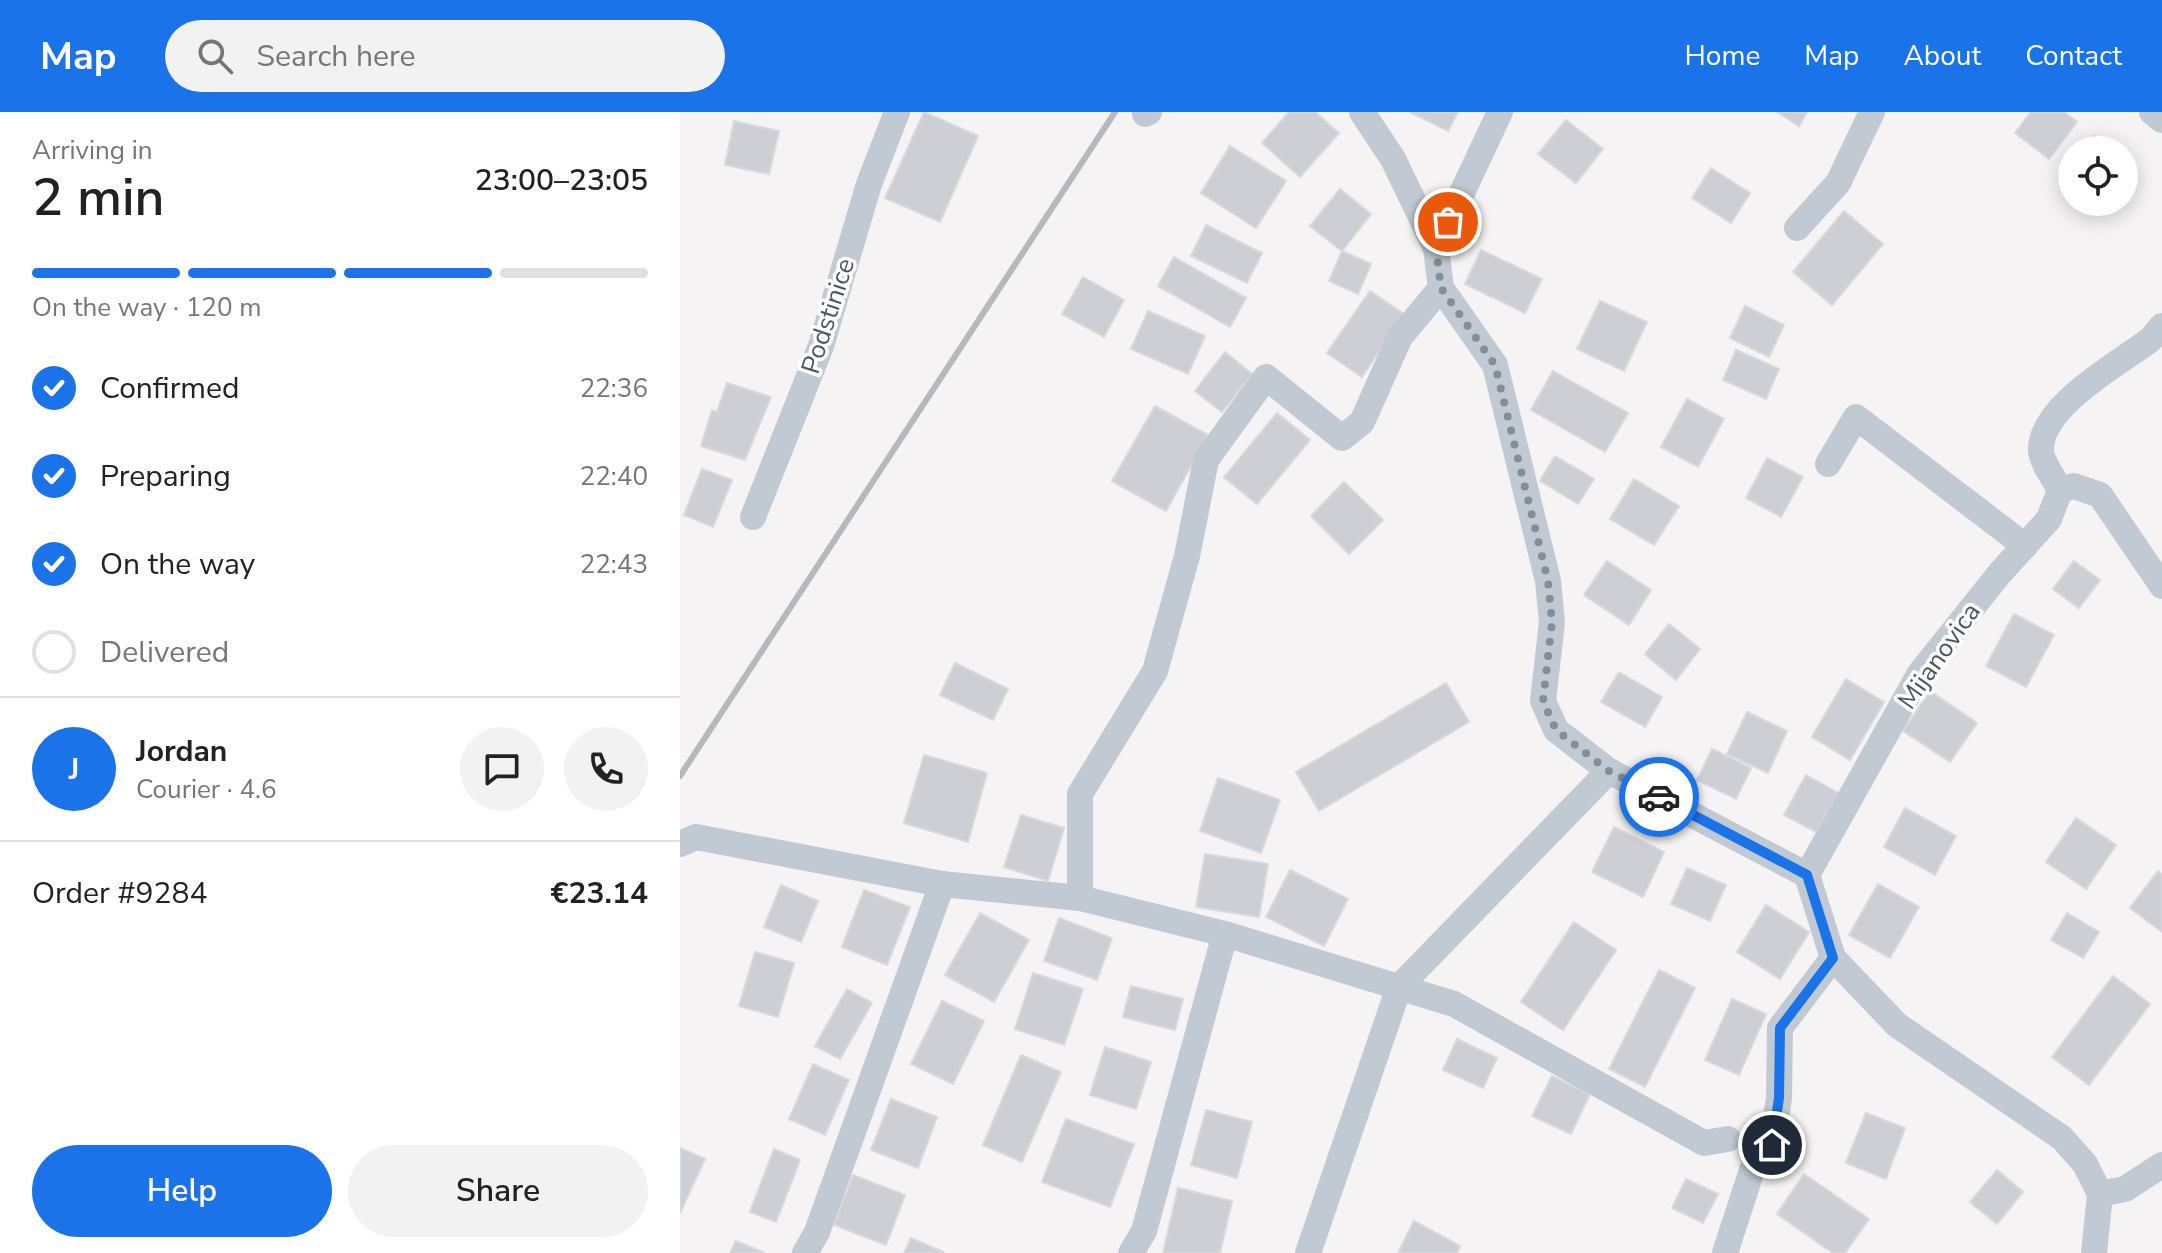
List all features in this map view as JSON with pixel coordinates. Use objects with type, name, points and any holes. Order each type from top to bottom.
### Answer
[{"type":"street","name":"Podstinice","points":[[753,517],[821,346],[869,184],[897,112]]},
{"type":"street","points":[[1362,112],[1393,159],[1436,248],[1441,288],[1495,365],[1548,581],[1552,622],[1543,701],[1556,730],[1609,771],[1807,875],[1833,958],[1897,1025],[2062,1138],[2085,1164],[2100,1194],[2094,1253]]},
{"type":"street","points":[[1436,248],[1500,112]]},
{"type":"street","points":[[1797,228],[1838,183],[1872,112]]},
{"type":"street","points":[[2152,112],[2162,120]]},
{"type":"street","points":[[1080,898],[1080,794],[1155,671],[1187,556],[1206,460],[1266,377],[1342,438],[1362,422],[1400,337],[1441,288]]},
{"type":"street","points":[[2162,326],[2150,340],[2055,411],[2044,430],[2041,453],[2060,490],[2074,486],[2100,495],[2162,586]]},
{"type":"street","points":[[1828,464],[1856,417],[2025,546]]},
{"type":"street","name":"Mijanovica","points":[[1807,875],[1920,673],[2049,519],[2060,490]]},
{"type":"street","points":[[1308,1253],[1399,987],[1609,771]]},
{"type":"street","points":[[680,844],[696,837],[942,884],[1080,898],[1225,934],[1454,1004],[1704,1143],[1728,1139]]},
{"type":"street","points":[[805,1253],[817,1232],[942,884]]},
{"type":"street","points":[[1131,1253],[1144,1231],[1225,934]]},
{"type":"street","points":[[1725,1253],[1752,1170],[1772,1145],[1779,1098],[1780,1028],[1833,958]]},
{"type":"street","points":[[2100,1194],[2125,1189],[2162,1165]]},
{"type":"building","points":[[924,112],[978,136],[940,222],[885,198]]},
{"type":"building","points":[[1289,112],[1315,112],[1339,133],[1300,177],[1262,143]]},
{"type":"building","points":[[1410,112],[1458,112],[1448,131]]},
{"type":"building","points":[[1777,112],[1807,112],[1799,126]]},
{"type":"building","points":[[2031,112],[2064,112],[2077,122],[2066,136],[2058,136],[2058,147],[2049,159],[2015,133]]},
{"type":"building","points":[[1566,120],[1603,149],[1576,183],[1538,154]]},
{"type":"building","points":[[734,121],[779,131],[769,174],[725,165]]},
{"type":"building","points":[[1230,146],[1286,181],[1256,228],[1201,193]]},
{"type":"building","points":[[1711,168],[1750,193],[1731,223],[1692,198]]},
{"type":"building","points":[[1340,189],[1371,214],[1342,251],[1310,226]]},
{"type":"building","points":[[1844,211],[1883,244],[1832,305],[1793,272]]},
{"type":"building","points":[[1206,225],[1262,253],[1247,283],[1191,256]]},
{"type":"building","points":[[1481,250],[1542,279],[1525,313],[1465,284]]},
{"type":"building","points":[[1342,251],[1371,264],[1358,294],[1329,281]]},
{"type":"building","points":[[1174,257],[1246,298],[1230,327],[1158,286]]},
{"type":"building","points":[[1083,277],[1124,300],[1104,337],[1062,314]]},
{"type":"building","points":[[1370,291],[1404,314],[1362,377],[1327,353]]},
{"type":"building","points":[[1600,301],[1647,322],[1624,371],[1577,349]]},
{"type":"building","points":[[1745,306],[1784,325],[1769,357],[1730,338]]},
{"type":"building","points":[[1148,311],[1205,336],[1188,374],[1131,349]]},
{"type":"building","points":[[1736,350],[1779,369],[1766,399],[1723,380]]},
{"type":"building","points":[[1225,352],[1252,374],[1222,412],[1195,391]]},
{"type":"building","points":[[1553,371],[1628,413],[1605,452],[1531,410]]},
{"type":"building","points":[[727,383],[771,397],[745,460],[701,446],[712,410],[717,412]]},
{"type":"building","points":[[1687,399],[1724,419],[1698,467],[1661,447]]},
{"type":"building","points":[[1155,406],[1208,435],[1166,511],[1112,481]]},
{"type":"building","points":[[1277,413],[1310,440],[1257,504],[1224,477]]},
{"type":"building","points":[[1555,456],[1594,479],[1578,504],[1540,481]]},
{"type":"building","points":[[1767,458],[1803,477],[1781,517],[1746,498]]},
{"type":"building","points":[[702,469],[732,480],[713,527],[684,515]]},
{"type":"building","points":[[1634,479],[1679,506],[1654,545],[1610,519]]},
{"type":"building","points":[[1344,482],[1383,520],[1349,554],[1311,516]]},
{"type":"building","points":[[1607,561],[1651,590],[1629,625],[1584,595]]},
{"type":"building","points":[[2074,561],[2100,580],[2079,608],[2053,589]]},
{"type":"building","points":[[2014,614],[2054,635],[2026,687],[1986,666]]},
{"type":"building","points":[[1669,624],[1700,649],[1676,680],[1645,654]]},
{"type":"building","points":[[955,663],[1008,689],[993,720],[940,695]]},
{"type":"building","points":[[1619,672],[1662,697],[1645,727],[1601,702]]},
{"type":"building","points":[[1846,679],[1884,702],[1850,760],[1812,737]]},
{"type":"building","points":[[1446,683],[1469,722],[1319,811],[1296,772]]},
{"type":"building","points":[[1930,691],[1977,723],[1950,762],[1903,731]]},
{"type":"building","points":[[1747,712],[1787,731],[1768,773],[1727,754]]},
{"type":"building","points":[[1712,749],[1751,768],[1736,799],[1697,780]]},
{"type":"building","points":[[924,755],[987,773],[968,842],[904,823]]},
{"type":"building","points":[[1806,775],[1838,793],[1816,832],[1784,815]]},
{"type":"building","points":[[1218,778],[1280,800],[1261,853],[1200,831]]},
{"type":"building","points":[[1905,808],[1956,836],[1935,875],[1884,847]]},
{"type":"building","points":[[1021,815],[1064,828],[1048,881],[1004,867]]},
{"type":"building","points":[[2076,818],[2116,845],[2086,889],[2046,862]]},
{"type":"building","points":[[1614,827],[1664,852],[1643,897],[1592,872]]},
{"type":"building","points":[[1205,854],[1268,864],[1259,917],[1196,907]]},
{"type":"building","points":[[1687,868],[1726,885],[1710,921],[1671,904]]},
{"type":"building","points":[[1290,870],[1348,899],[1324,946],[1266,917]]},
{"type":"building","points":[[2158,871],[2162,875],[2162,932],[2130,908]]},
{"type":"building","points":[[1878,884],[1919,907],[1890,958],[1849,935]]},
{"type":"building","points":[[781,885],[818,901],[801,942],[764,927]]},
{"type":"building","points":[[864,890],[910,907],[887,965],[842,947]]},
{"type":"building","points":[[1766,905],[1809,932],[1780,979],[1737,952]]},
{"type":"building","points":[[980,913],[1029,940],[994,1002],[945,975]]},
{"type":"building","points":[[2067,913],[2099,932],[2083,958],[2051,940]]},
{"type":"building","points":[[1059,918],[1112,938],[1097,980],[1044,961]]},
{"type":"building","points":[[1574,922],[1616,950],[1563,1030],[1521,1002]]},
{"type":"building","points":[[755,952],[794,963],[778,1017],[739,1006]]},
{"type":"building","points":[[1659,970],[1695,988],[1645,1087],[1609,1069]]},
{"type":"building","points":[[1033,973],[1083,989],[1064,1045],[1015,1029]]},
{"type":"building","points":[[2113,976],[2150,1004],[2089,1085],[2052,1057]]},
{"type":"building","points":[[1131,986],[1183,999],[1175,1030],[1123,1017]]},
{"type":"building","points":[[847,989],[872,1003],[840,1059],[815,1046]]},
{"type":"building","points":[[1732,999],[1766,1014],[1739,1075],[1705,1060]]},
{"type":"building","points":[[942,1001],[984,1021],[953,1084],[911,1064]]},
{"type":"building","points":[[1457,1039],[1497,1058],[1483,1088],[1443,1070]]},
{"type":"building","points":[[1105,1047],[1151,1062],[1136,1109],[1090,1095]]},
{"type":"building","points":[[1021,1055],[1061,1072],[1022,1162],[983,1145]]},
{"type":"building","points":[[813,1064],[849,1080],[825,1135],[789,1119]]},
{"type":"building","points":[[1552,1076],[1590,1094],[1571,1134],[1532,1116]]},
{"type":"building","points":[[891,1099],[937,1117],[918,1168],[871,1150]]},
{"type":"building","points":[[1206,1110],[1252,1122],[1237,1178],[1191,1165]]},
{"type":"building","points":[[1866,1113],[1905,1128],[1886,1179],[1846,1163]]},
{"type":"building","points":[[1066,1119],[1134,1144],[1110,1207],[1042,1182]]},
{"type":"building","points":[[680,1148],[705,1159],[680,1213]]},
{"type":"building","points":[[774,1149],[800,1160],[776,1222],[750,1212]]},
{"type":"building","points":[[1997,1170],[2023,1192],[1997,1224],[1970,1202]]},
{"type":"building","points":[[1804,1174],[1869,1219],[1845,1253],[1833,1253],[1777,1214]]},
{"type":"building","points":[[853,1175],[905,1195],[886,1245],[834,1225]]},
{"type":"building","points":[[1686,1179],[1718,1194],[1703,1223],[1672,1208]]},
{"type":"building","points":[[1178,1188],[1232,1201],[1220,1253],[1163,1253]]},
{"type":"building","points":[[1414,1221],[1460,1246],[1457,1253],[1398,1253]]},
{"type":"building","points":[[911,1238],[945,1253],[904,1253]]},
{"type":"building","points":[[736,1241],[765,1253],[730,1253]]},
{"type":"railway","points":[[680,776],[1115,112]]},
{"type":"way so far","points":[[1448,222],[1436,248],[1441,288],[1495,365],[1548,581],[1552,622],[1543,701],[1556,730],[1609,771],[1659,797]]},
{"type":"route","points":[[1659,797],[1807,875],[1833,958],[1780,1028],[1779,1098],[1772,1145]]}]
